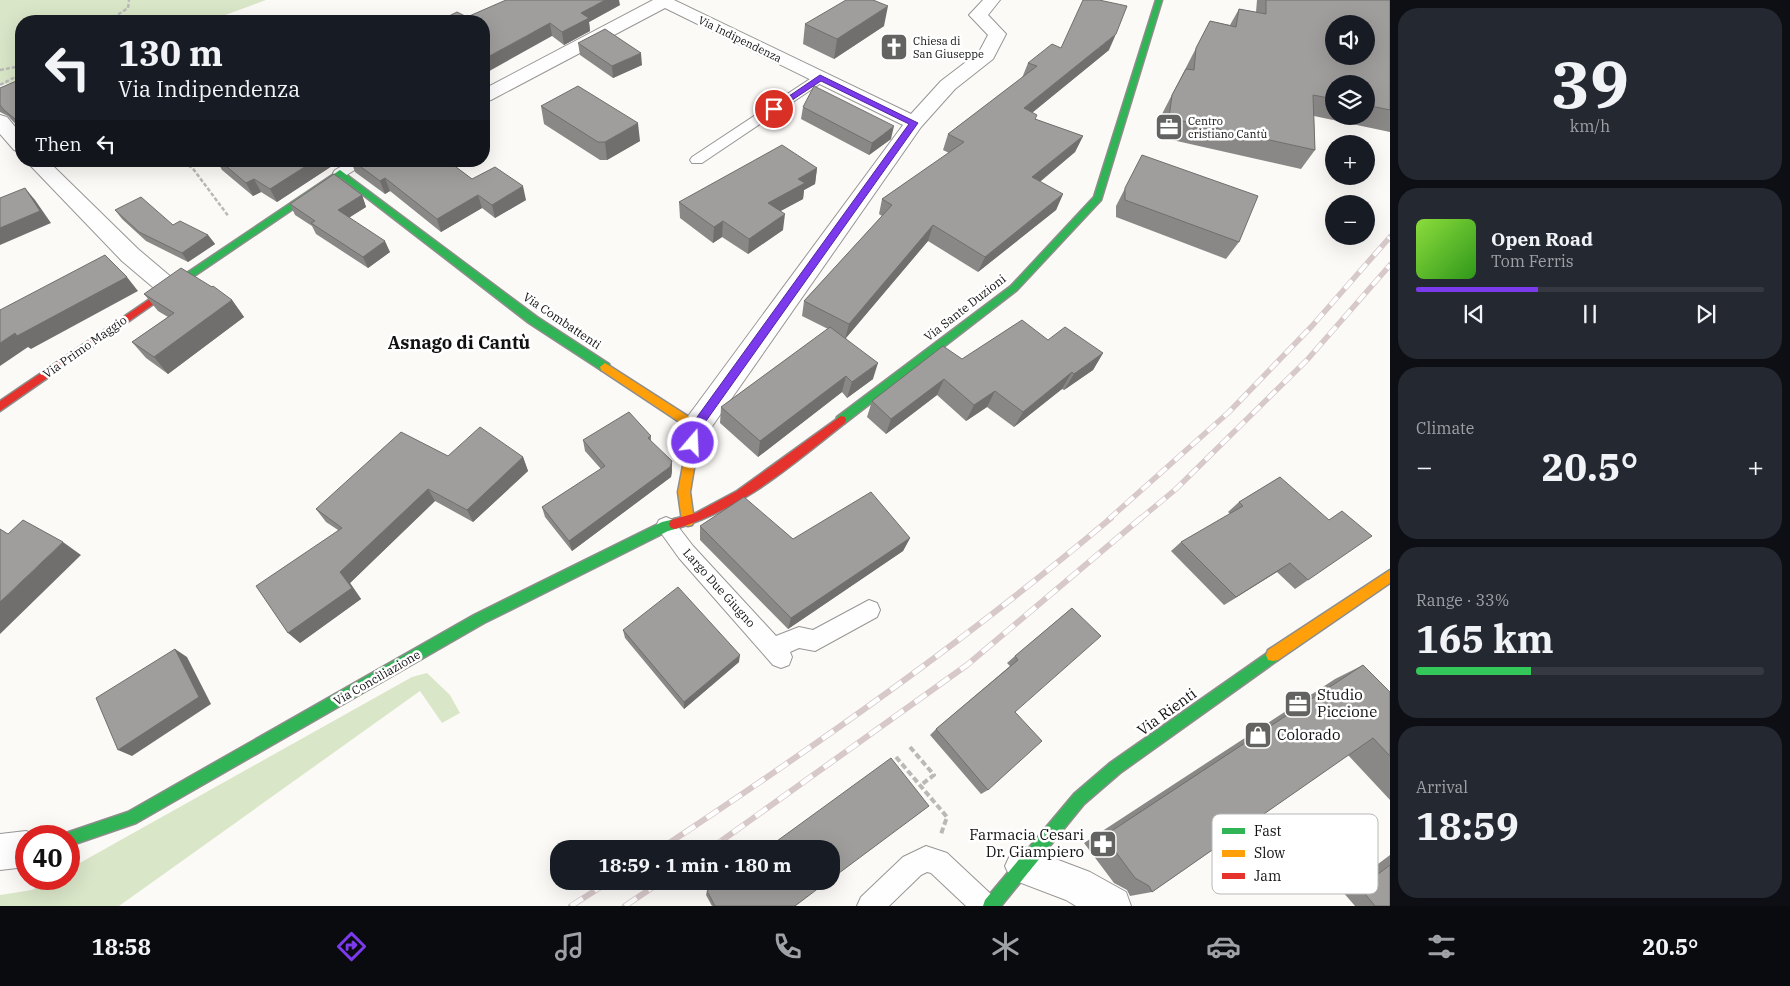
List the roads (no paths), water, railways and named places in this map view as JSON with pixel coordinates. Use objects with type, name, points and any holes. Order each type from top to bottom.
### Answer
[{"type":"street","points":[[688,522],[684,492],[696,427],[914,123],[948,85],[987,54],[997,34],[978,15],[992,0]]},
{"type":"street","name":"Via Sante Duzioni","points":[[688,522],[737,499],[1014,288],[1098,198],[1160,0]]},
{"type":"street","points":[[490,93],[662,1]]},
{"type":"street","name":"Via Indipendenza","points":[[662,1],[914,123]]},
{"type":"street","points":[[0,121],[15,139]]},
{"type":"street","points":[[42,167],[130,255],[170,288]]},
{"type":"street","name":"Via Combattenti","points":[[340,173],[533,320],[696,427]]},
{"type":"street","name":"Via Primo Maggio","points":[[0,406],[242,238],[340,173]]},
{"type":"street","name":"Via Conciliazione","points":[[80,836],[131,818],[479,619],[666,526],[688,522]]},
{"type":"street","name":"Via Rienti","points":[[991,906],[1079,799],[1115,768],[1294,640],[1390,576]]},
{"type":"street","points":[[0,852],[15,850]]},
{"type":"street","points":[[1024,866],[1077,885],[1112,906]]},
{"type":"lane","points":[[697,160],[820,78]]},
{"type":"lane","points":[[340,173],[351,167]]},
{"type":"lane","name":"Largo Due Giugno","points":[[666,526],[686,552],[777,653],[799,637],[815,641],[869,610]]},
{"type":"lane","points":[[870,906],[912,866],[926,858],[938,862],[985,906]]},
{"type":"railway","points":[[1109,519],[1229,412],[1312,326],[1390,237]]},
{"type":"railway","points":[[1140,519],[1176,489],[1307,360],[1390,265]]},
{"type":"railway","points":[[673,840],[834,731],[947,649],[1111,518]]},
{"type":"railway","points":[[723,840],[967,665],[1141,518]]},
{"type":"railway","points":[[571,906],[596,890]]},
{"type":"railway","points":[[625,906],[649,890]]},
{"type":"place","name":"Chiesa di San Giuseppe","points":[[894,47]]},
{"type":"place","name":"Centro cristiano Cantù","points":[[1169,127]]},
{"type":"place","name":"Studio Piccione","points":[[1298,704]]},
{"type":"place","name":"Colorado","points":[[1258,735]]},
{"type":"place","name":"Farmacia Cesari Dr. Giampiero","points":[[1103,844]]},
{"type":"district","name":"Asnago di Cantù","points":[[459,343]]}]
